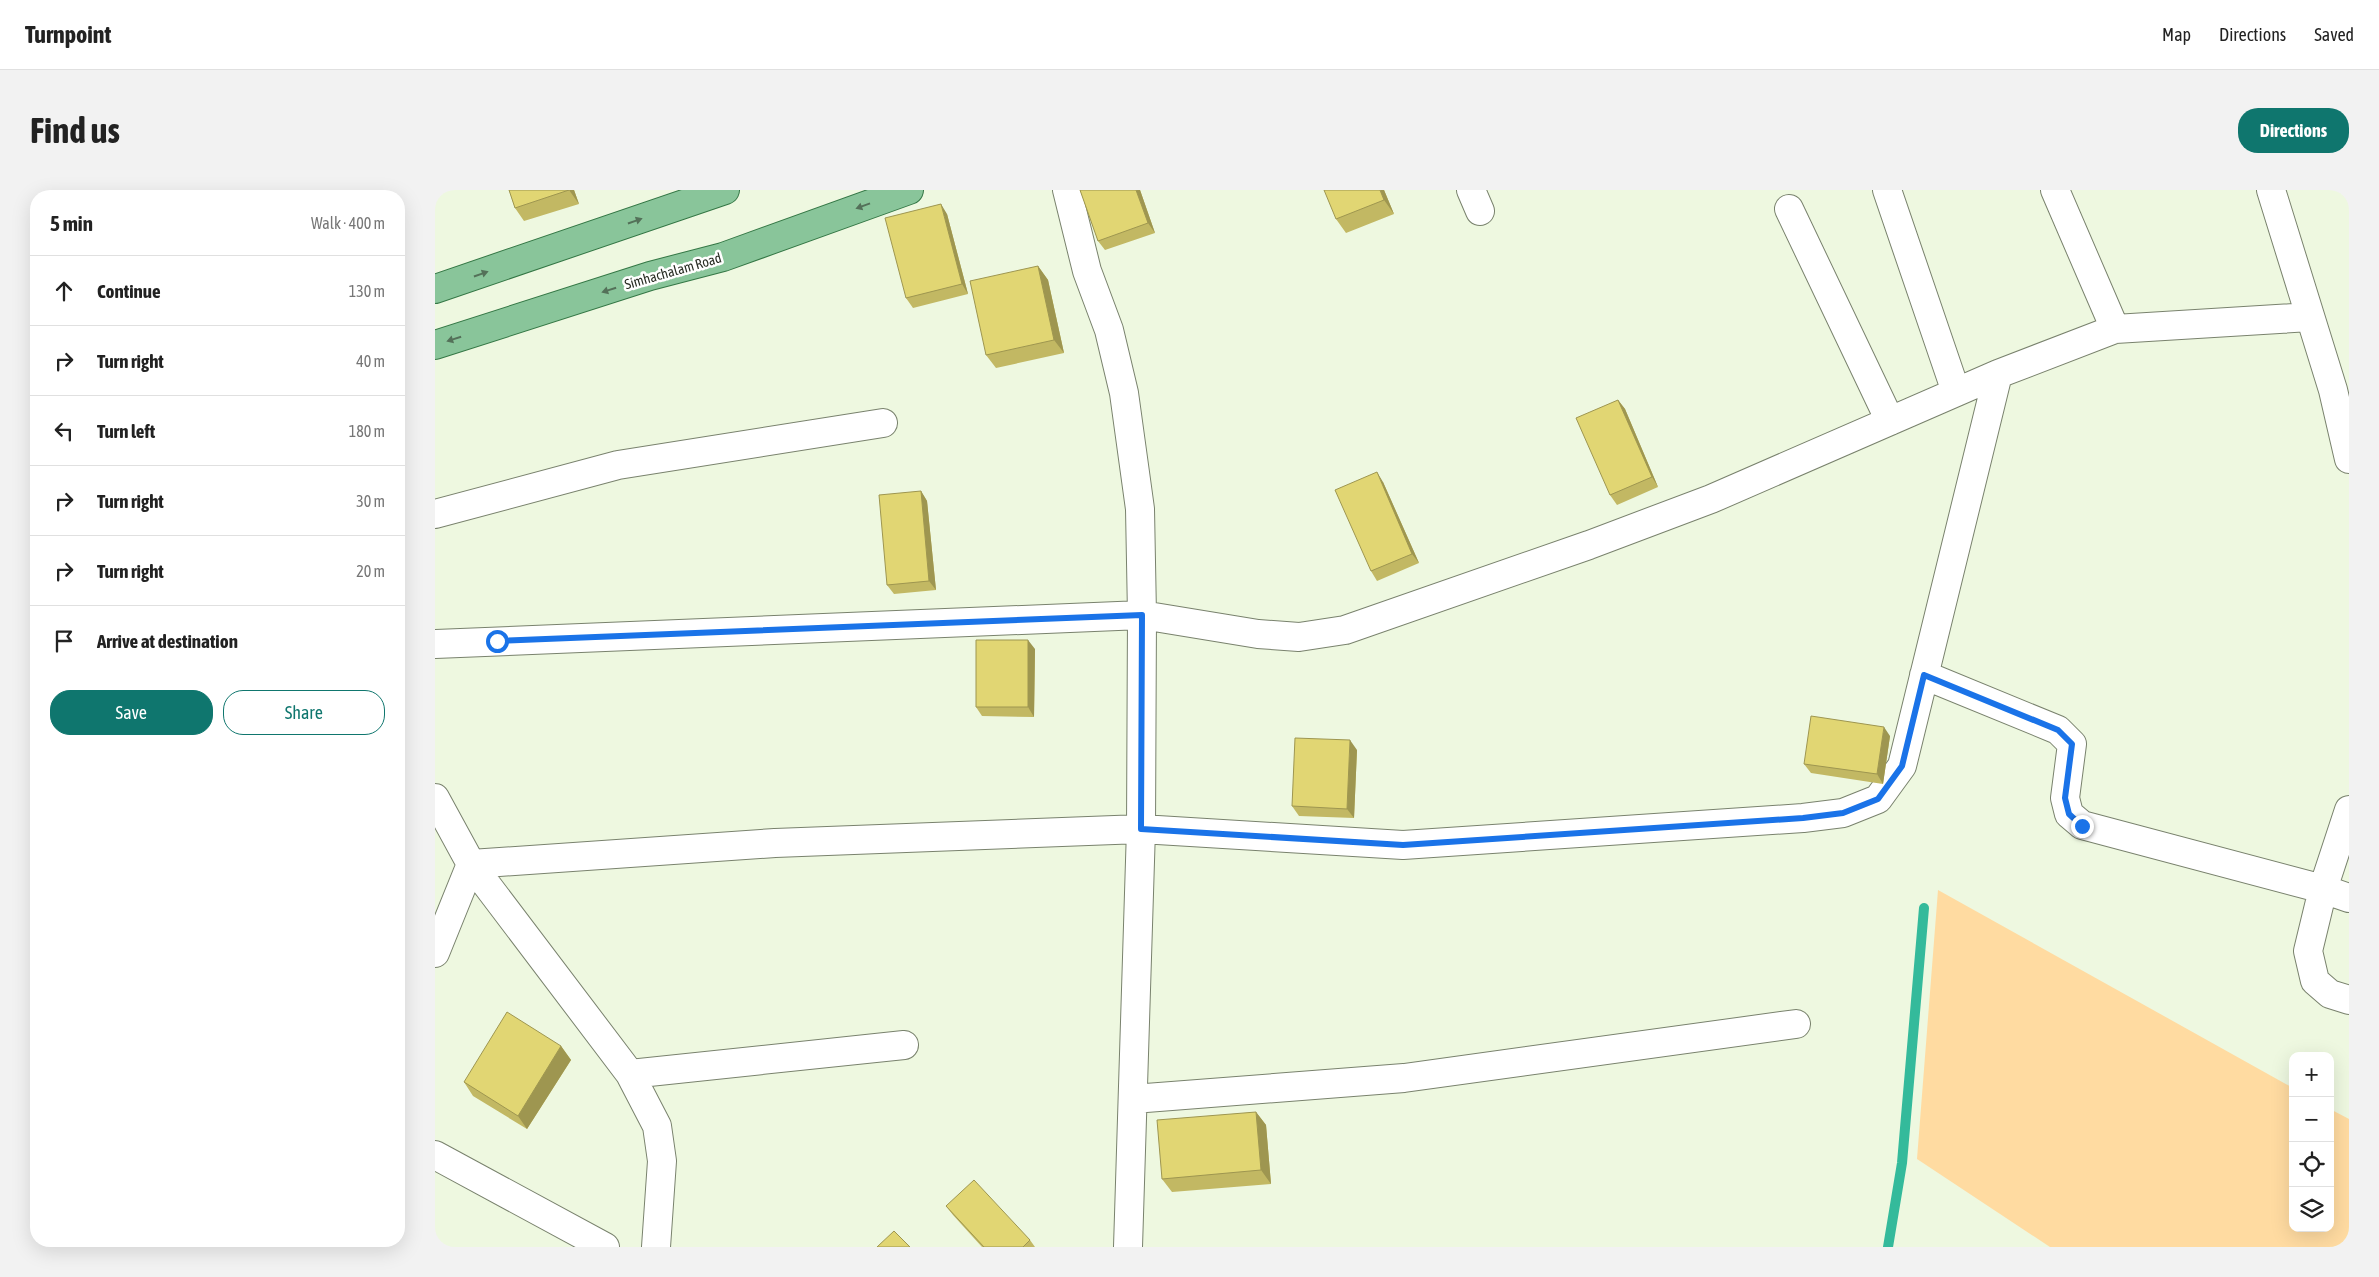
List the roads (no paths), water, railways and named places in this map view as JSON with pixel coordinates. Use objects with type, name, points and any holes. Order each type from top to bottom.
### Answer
[{"type":"main road","points":[[435,290],[725,190]]},
{"type":"main road","name":"Simhachalam Road","points":[[435,345],[650,276],[723,257],[909,190]]},
{"type":"street","points":[[1067,190],[1087,271],[1109,330],[1124,394],[1139,509],[1142,615],[1141,829],[1128,1247]]},
{"type":"street","points":[[1887,190],[1956,392]]},
{"type":"street","points":[[2055,190],[2115,329]]},
{"type":"street","points":[[2271,190],[2333,390],[2349,456]]},
{"type":"street","points":[[1789,209],[1890,421]]},
{"type":"street","points":[[435,644],[1142,615],[1258,634],[1299,637],[1345,630],[1589,545],[1711,499],[1997,374],[2115,329],[2310,316]]},
{"type":"street","points":[[471,864],[775,843],[1141,829],[1403,845],[1803,818],[1843,813],[1878,799],[1902,766],[1997,374]]},
{"type":"street","points":[[435,514],[618,465],[883,424]]},
{"type":"street","points":[[1924,675],[2058,730],[2072,744],[2065,798],[2069,814],[2082,826],[2323,889],[2349,898]]},
{"type":"street","points":[[435,798],[471,864],[630,1074],[657,1126],[662,1161],[656,1247]]},
{"type":"street","points":[[2349,810],[2323,889],[2308,951],[2315,981],[2330,994],[2349,1000]]},
{"type":"street","points":[[435,953],[471,864]]},
{"type":"street","points":[[1133,1099],[1404,1078],[1797,1024]]},
{"type":"street","points":[[630,1074],[904,1045]]},
{"type":"street","points":[[435,1155],[605,1247]]},
{"type":"waterway","points":[[1888,1247],[1902,1163],[1924,908]]}]
